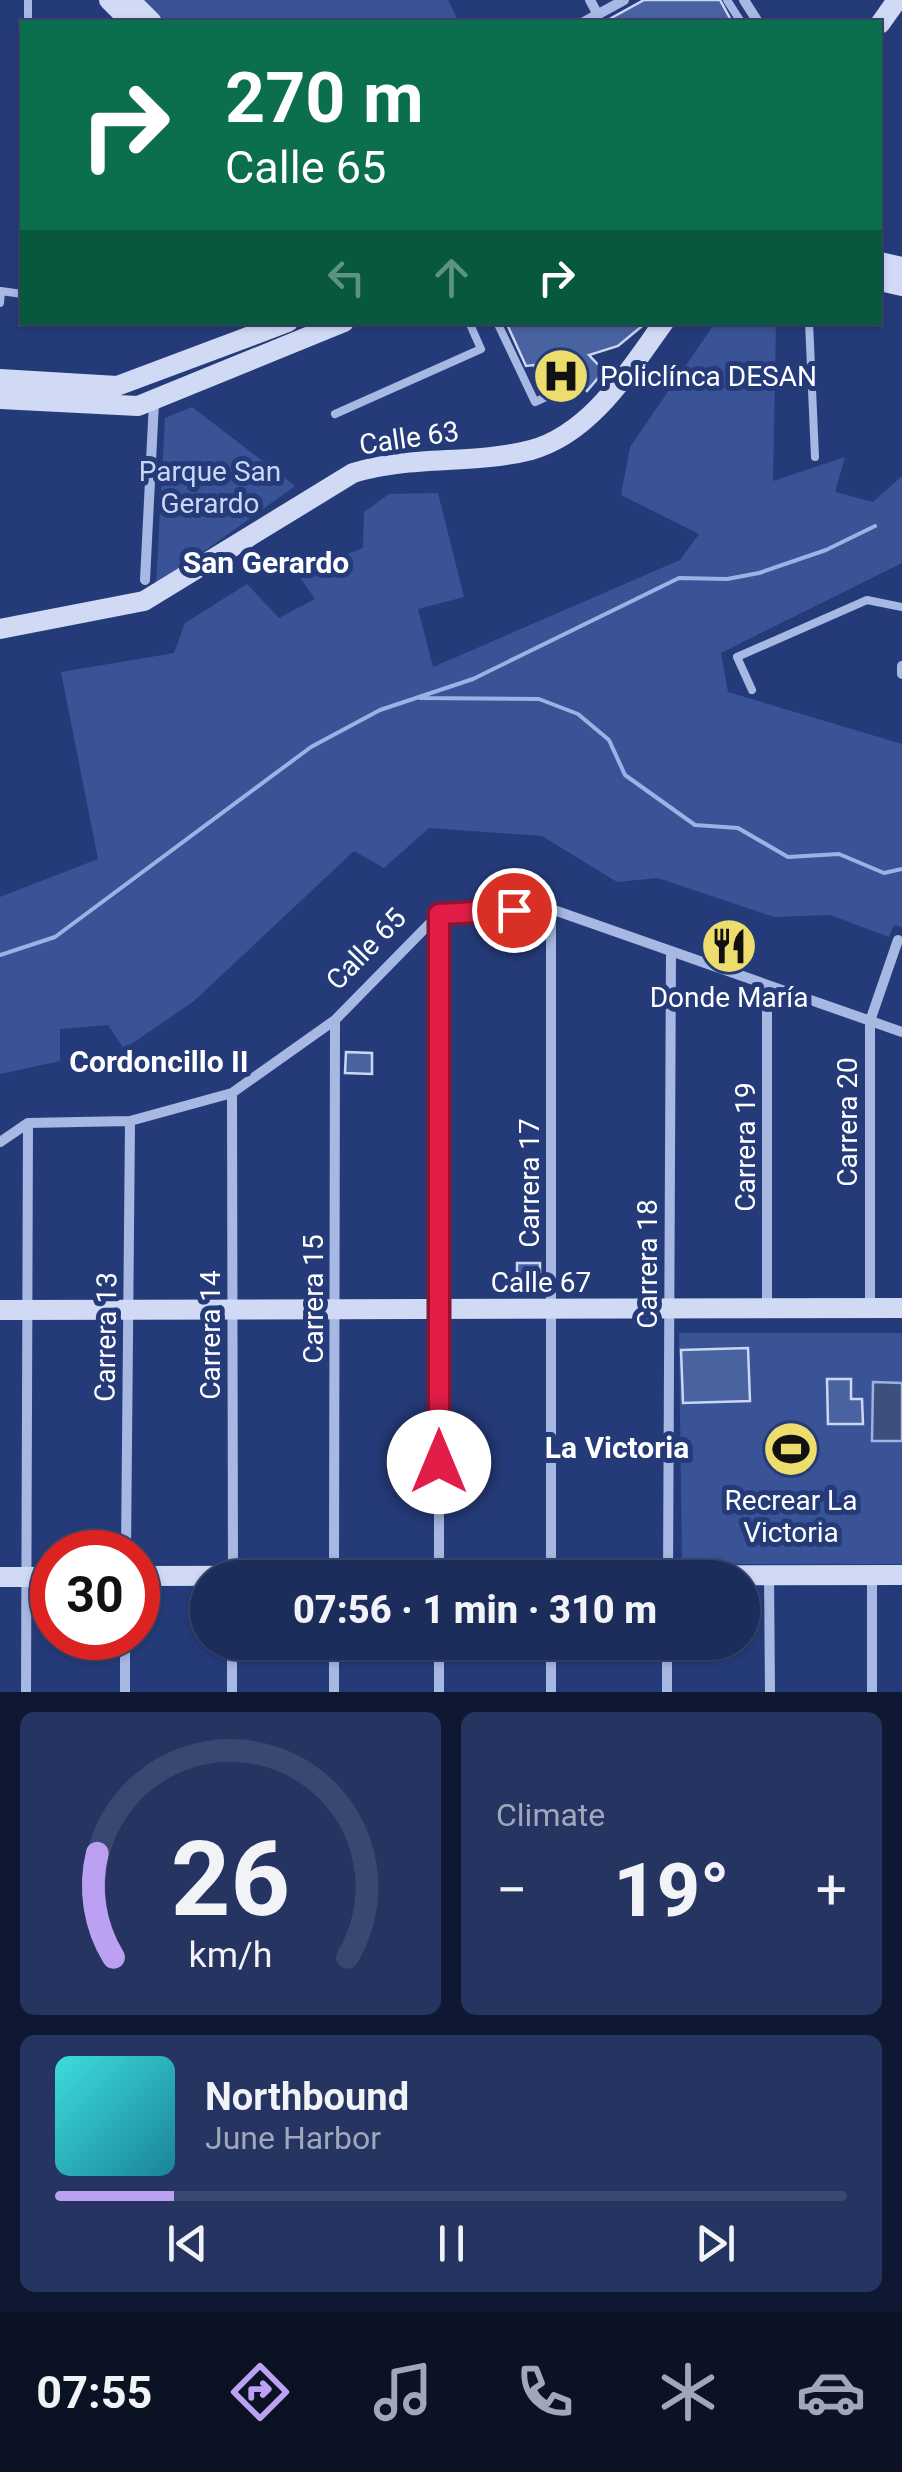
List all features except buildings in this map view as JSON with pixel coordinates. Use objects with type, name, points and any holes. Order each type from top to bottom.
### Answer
[{"type":"street","points":[[109,0],[129,20]]},
{"type":"street","points":[[130,0],[150,20]]},
{"type":"street","points":[[590,0],[598,14]]},
{"type":"street","points":[[588,20],[624,0]]},
{"type":"street","points":[[882,21],[898,0]]},
{"type":"street","points":[[0,378],[117,386],[280,325]]},
{"type":"street","points":[[0,399],[110,408],[154,402],[337,325]]},
{"type":"street","name":"Calle 63","points":[[144,591],[353,474],[391,464],[516,452],[551,442],[601,404],[662,325]]},
{"type":"street","points":[[0,629],[144,591],[154,402]]},
{"type":"street","name":"Calle 65","points":[[28,1124],[130,1121],[232,1093],[336,1020],[439,914],[551,909],[902,1032]]},
{"type":"street","name":"Carrera 17","points":[[551,909],[551,1560]]},
{"type":"street","points":[[439,914],[439,1560]]},
{"type":"street","name":"Carrera 20","points":[[870,1308],[870,1021],[898,940]]},
{"type":"street","name":"Carrera 18","points":[[668,1560],[671,951]]},
{"type":"street","name":"Carrera 19","points":[[767,984],[768,1308]]},
{"type":"street","name":"Carrera 15","points":[[334,1560],[336,1020]]},
{"type":"street","name":"Carrera 14","points":[[232,1093],[233,1560]]},
{"type":"street","name":"Carrera 13","points":[[126,1530],[130,1121]]},
{"type":"street","points":[[0,1142],[28,1124]]},
{"type":"street","points":[[26,1692],[28,1124]]},
{"type":"street","name":"Calle 67","points":[[0,1310],[902,1308]]},
{"type":"street","points":[[760,1575],[902,1575]]},
{"type":"street","points":[[769,1575],[770,1692]]},
{"type":"street","points":[[872,1575],[872,1692]]},
{"type":"street","points":[[160,1576],[190,1577]]},
{"type":"street","points":[[0,1577],[30,1577]]},
{"type":"street","points":[[125,1660],[125,1692]]},
{"type":"street","points":[[232,1660],[232,1692]]},
{"type":"street","points":[[334,1660],[334,1692]]},
{"type":"street","points":[[439,1660],[439,1692]]},
{"type":"street","points":[[551,1660],[551,1692]]},
{"type":"street","points":[[667,1660],[667,1692]]},
{"type":"lane","points":[[0,303],[1,292],[20,294]]},
{"type":"lane","points":[[336,414],[481,348],[470,325]]},
{"type":"lane","points":[[499,325],[535,402],[568,387]]},
{"type":"lane","points":[[809,325],[815,457]]},
{"type":"lane","points":[[752,690],[737,657],[867,600],[902,607]]},
{"type":"green space","points":[[145,0],[448,0],[458,20],[164,20]]},
{"type":"green space","points":[[714,325],[776,325],[773,481],[845,457],[835,492],[873,502],[902,476],[902,563],[721,653],[728,692],[902,744],[902,927],[894,925],[889,937],[830,915],[774,917],[658,878],[617,882],[542,836],[429,828],[384,868],[354,851],[194,1001],[124,1049],[108,1025],[60,1029],[60,1061],[0,1074],[0,897],[98,859],[61,672],[174,653],[185,623],[247,584],[279,618],[315,599],[297,573],[363,548],[364,512],[389,494],[438,493],[464,597],[418,609],[433,667],[680,560],[699,534],[621,495],[630,447]]},
{"type":"green space","name":"Parque San Gerardo","points":[[192,407],[295,486],[156,586],[165,418]]},
{"type":"green space","name":"Recrear La Victoria","points":[[679,1333],[902,1333],[902,1564],[682,1560]]},
{"type":"shaded area","points":[[873,1382],[902,1383],[902,1441],[872,1441]]},
{"type":"waterway","points":[[0,955],[55,937],[311,747],[380,710],[473,679],[679,578],[727,579],[759,573],[826,550],[875,526]]},
{"type":"waterway","points":[[420,698],[539,699],[578,714],[609,740],[625,775],[695,825],[738,828],[788,857],[839,854],[884,873],[902,869]]},
{"type":"place","name":"Policlínca DESAN","points":[[561,376]]},
{"type":"place","name":"Donde María","points":[[729,946]]},
{"type":"place","name":"Recrear La Victoria","points":[[791,1449]]},
{"type":"district","name":"San Gerardo","points":[[266,562]]},
{"type":"district","name":"Cordoncillo II","points":[[159,1061]]},
{"type":"district","name":"La Victoria","points":[[617,1447]]},
{"type":"route","points":[[439,1462],[439,914],[514,910]]}]
